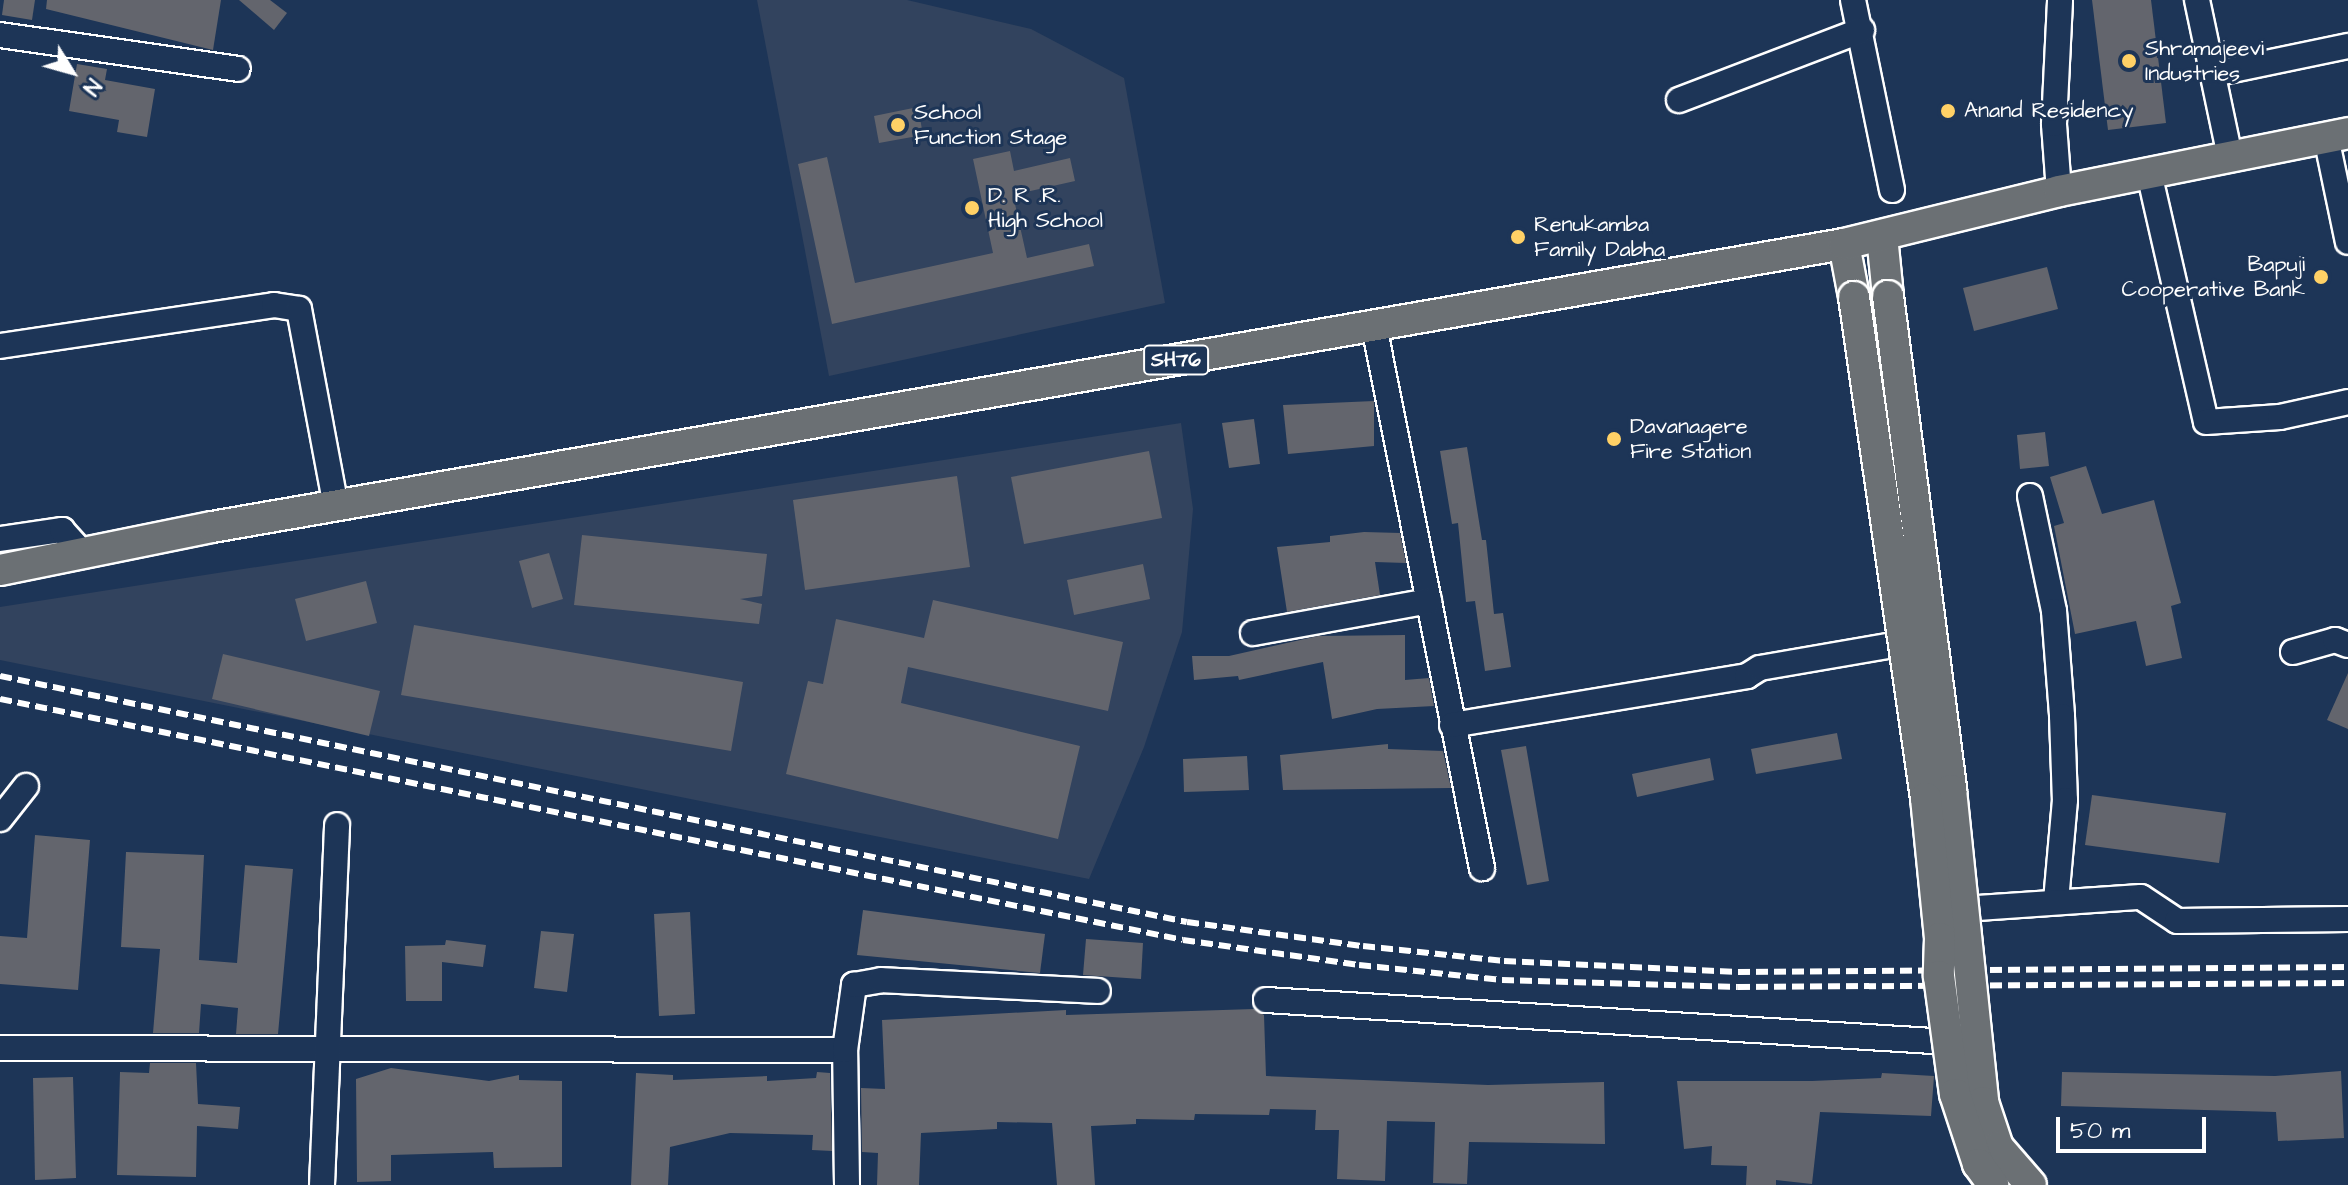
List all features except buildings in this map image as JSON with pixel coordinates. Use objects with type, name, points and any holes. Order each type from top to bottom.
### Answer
[{"type":"main road","name":"SH76","points":[[0,570],[336,506],[1844,244],[2059,191],[2337,135]]},
{"type":"main road","points":[[1882,236],[1963,909],[1983,1102],[1998,1147],[2031,1185]]},
{"type":"main road","points":[[1844,244],[1926,798],[1940,938],[1939,976],[1949,1042],[1965,1131],[1993,1185]]},
{"type":"street","points":[[1853,0],[1862,30],[1892,190]]},
{"type":"street","points":[[2059,191],[2054,124],[2060,0]]},
{"type":"street","points":[[2197,0],[2230,156]]},
{"type":"street","points":[[1679,100],[1862,30]]},
{"type":"street","points":[[0,35],[238,69]]},
{"type":"street","points":[[2213,74],[2348,46]]},
{"type":"street","points":[[2337,135],[2348,242]]},
{"type":"street","points":[[2149,173],[2206,422],[2280,417],[2348,402]]},
{"type":"street","points":[[0,346],[274,305],[299,309],[336,506]]},
{"type":"street","points":[[1374,326],[1482,868]]},
{"type":"street","points":[[2030,496],[2054,611],[2062,716],[2065,800],[2056,901]]},
{"type":"street","points":[[0,539],[62,530],[82,552]]},
{"type":"street","points":[[1253,633],[1429,601]]},
{"type":"street","points":[[2293,652],[2335,640],[2348,645]]},
{"type":"street","points":[[1452,725],[1747,676],[1760,668],[1904,643]]},
{"type":"street","points":[[0,819],[26,786]]},
{"type":"street","points":[[322,1185],[337,825]]},
{"type":"street","points":[[1963,909],[2141,897],[2177,921],[2348,919]]},
{"type":"street","points":[[847,1185],[845,1050],[854,985],[881,980],[1098,991]]},
{"type":"street","points":[[1266,1000],[1949,1042]]},
{"type":"street","points":[[0,1048],[845,1050]]},
{"type":"shaded area","name":"D. R .R. High School","points":[[757,0],[907,0],[1031,29],[1124,78],[1165,303],[829,376]]},
{"type":"shaded area","points":[[1181,423],[1193,509],[1182,632],[1144,747],[1089,879],[0,660],[0,607]]},
{"type":"railway","points":[[0,676],[1187,922],[1363,946],[1504,961],[1738,972],[2348,967]]},
{"type":"railway","points":[[0,699],[1183,940],[1359,965],[1502,980],[1738,987],[2348,983]]},
{"type":"place","name":"Shramajeevi Industries","points":[[2129,61]]},
{"type":"place","name":"Anand Residency","points":[[1948,111]]},
{"type":"place","name":"School Function Stage","points":[[898,125]]},
{"type":"place","name":"D. R .R. High School","points":[[972,208]]},
{"type":"place","name":"Renukamba Family Dabha","points":[[1518,237]]},
{"type":"place","name":"Bapuji Cooperative Bank","points":[[2321,277]]},
{"type":"place","name":"Davanagere Fire Station","points":[[1614,439]]}]
